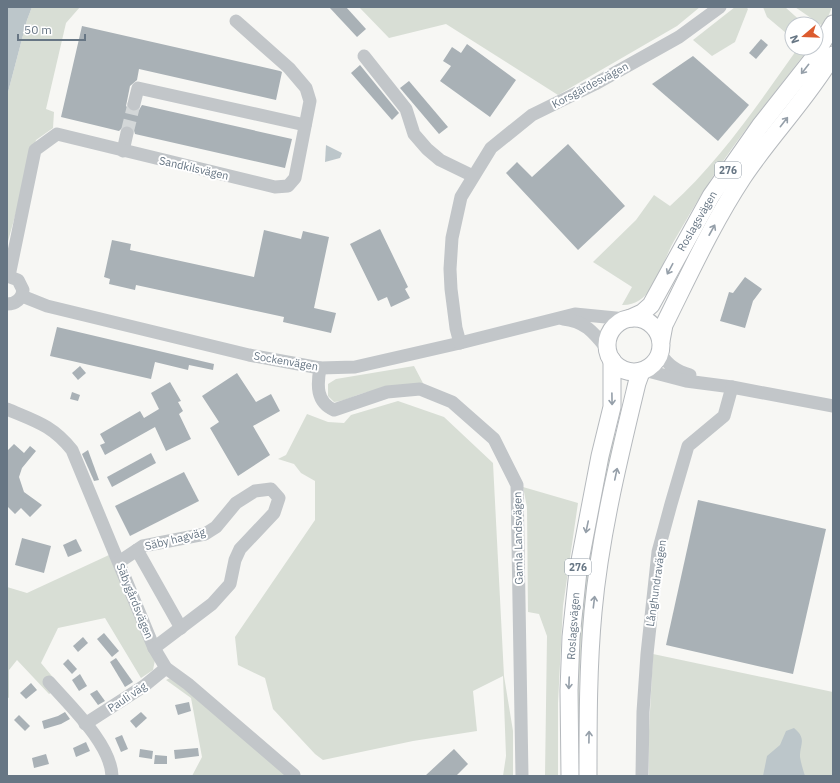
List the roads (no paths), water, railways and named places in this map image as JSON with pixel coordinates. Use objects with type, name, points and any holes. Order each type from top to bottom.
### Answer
[{"type":"main road","name":"Roslagsvägen","points":[[629,319],[642,313],[651,305],[711,196],[751,138],[812,60],[833,24]]},
{"type":"main road","name":"Roslagsvägen","points":[[660,347],[664,325],[726,205],[743,177],[810,90],[833,55]]},
{"type":"main road","points":[[629,319],[648,322],[656,330],[660,347],[654,363],[643,371],[627,371],[616,365],[609,354],[611,330],[629,319]]},
{"type":"main road","name":"Roslagsvägen","points":[[570,776],[569,690],[571,637],[578,571],[600,456],[612,407],[609,354]]},
{"type":"main road","name":"Roslagsvägen","points":[[588,776],[590,641],[596,581],[620,453],[637,383],[643,371]]},
{"type":"street","name":"Korsgärdesvägen","points":[[460,343],[452,302],[450,269],[452,238],[460,197],[491,148],[532,115],[595,84],[679,37],[720,7]]},
{"type":"street","name":"Sandkilsvägen","points":[[8,276],[36,150],[57,134],[275,187],[288,186],[295,178],[306,125],[310,101],[306,88],[289,68],[236,21]]},
{"type":"street","points":[[364,56],[406,109],[414,134],[427,149],[440,160],[473,176]]},
{"type":"street","points":[[134,104],[138,88],[306,125]]},
{"type":"street","points":[[123,151],[127,132]]},
{"type":"street","points":[[7,304],[14,303],[22,296],[20,282],[16,278],[8,276]]},
{"type":"street","name":"Sockenvägen","points":[[22,296],[47,306],[248,355],[320,368],[355,367],[460,343],[554,318],[575,314],[629,319]]},
{"type":"street","name":"Sockenvägen","points":[[554,318],[572,320],[587,326],[609,354]]},
{"type":"street","points":[[660,347],[666,362],[677,371],[732,387]]},
{"type":"street","name":"Gamla Landsvägen","points":[[320,368],[318,381],[319,395],[327,407],[334,410],[387,392],[420,389],[452,402],[494,438],[517,485],[522,776]]},
{"type":"street","points":[[643,371],[686,381],[732,387],[833,406]]},
{"type":"street","name":"Långhundravägen","points":[[642,776],[647,654],[658,552],[670,504],[688,446],[724,416],[732,387]]},
{"type":"street","name":"Säbygårdsvägen","points":[[7,410],[45,425],[61,436],[72,450],[154,648],[166,668],[188,684],[294,775]]},
{"type":"street","name":"Säby hagväg","points":[[119,562],[143,546],[205,534],[216,527],[236,503],[255,491],[271,489],[279,498],[274,513],[240,549],[235,560],[230,584],[212,604],[154,648]]},
{"type":"street","points":[[137,550],[181,628]]},
{"type":"street","name":"Pauli väg","points":[[85,724],[144,686],[166,668]]},
{"type":"street","points":[[49,682],[85,724],[106,753],[112,776]]},
{"type":"tunnel","points":[[127,133],[134,104]]}]
